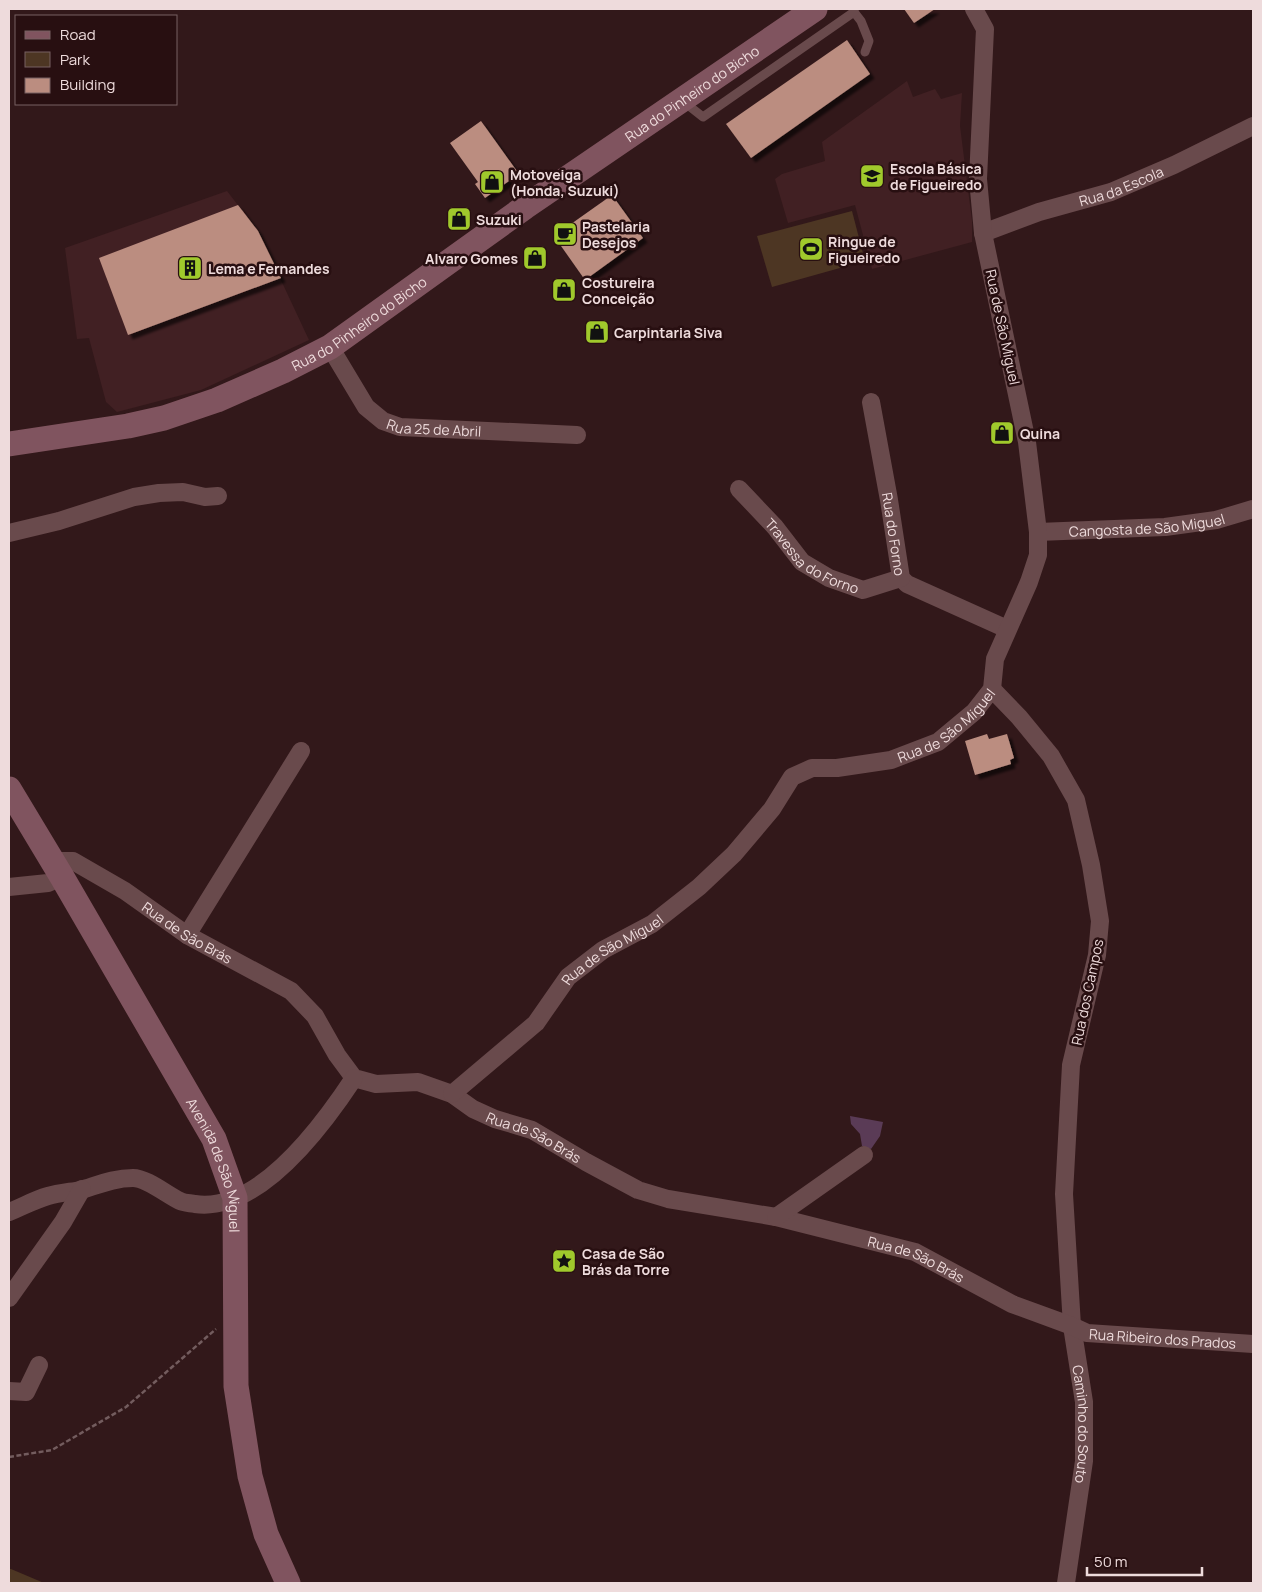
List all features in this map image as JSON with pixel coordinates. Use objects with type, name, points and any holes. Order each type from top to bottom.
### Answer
[{"type":"main road","name":"Rua do Pinheiro do Bicho","points":[[9,444],[128,426],[164,418],[217,400],[283,371],[330,347],[525,207],[815,9]]},
{"type":"main road","name":"Avenida de São Miguel","points":[[9,789],[58,869],[214,1138],[235,1198],[236,1386],[250,1476],[266,1534],[288,1583]]},
{"type":"street","name":"Rua de São Miguel","points":[[452,1094],[536,1023],[568,977],[603,950],[652,924],[699,886],[734,854],[772,809],[792,777],[812,768],[837,768],[891,760],[938,742],[974,712],[992,689],[995,659],[1029,582],[1038,555],[1038,532],[1027,442],[983,233],[978,179],[985,29],[974,9]]},
{"type":"street","name":"Rua da Escola","points":[[983,233],[1039,212],[1111,192],[1174,165],[1253,126]]},
{"type":"street","name":"Rua 25 de Abril","points":[[330,347],[366,407],[383,421],[400,427],[577,435]]},
{"type":"street","name":"Rua do Forno","points":[[871,402],[901,578],[907,584],[1007,629]]},
{"type":"street","name":"Travessa do Forno","points":[[739,489],[775,527],[802,562],[829,578],[863,590],[901,578]]},
{"type":"street","points":[[9,533],[59,521],[134,497],[183,492],[205,497],[218,496]]},
{"type":"street","name":"Cangosta de São Miguel","points":[[1038,532],[1165,526],[1216,520],[1253,509]]},
{"type":"street","name":"Rua dos Campos","points":[[992,689],[1019,717],[1051,756],[1076,800],[1091,865],[1100,920],[1097,956],[1071,1065],[1064,1194],[1072,1326]]},
{"type":"street","points":[[187,935],[301,751]]},
{"type":"street","name":"Rua de São Brás","points":[[58,869],[73,861],[125,891],[187,935],[290,991],[314,1016],[337,1055],[354,1078],[376,1084],[418,1082],[452,1094],[466,1105],[488,1116],[532,1130],[638,1190],[668,1200],[776,1217],[915,1252],[1012,1304],[1072,1326]]},
{"type":"street","points":[[9,887],[48,884],[58,869]]},
{"type":"street","points":[[9,1212],[48,1196],[108,1181],[135,1178],[156,1187],[181,1202],[209,1206],[235,1198],[258,1185],[289,1160],[336,1106],[354,1078]]},
{"type":"street","points":[[776,1217],[864,1155]]},
{"type":"street","points":[[9,1298],[63,1222],[82,1189]]},
{"type":"street","name":"Rua Ribeiro dos Prados","points":[[1072,1326],[1087,1333],[1111,1336],[1162,1337],[1253,1344]]},
{"type":"street","name":"Caminho do Souto","points":[[1066,1583],[1084,1461],[1084,1402],[1072,1326]]},
{"type":"street","points":[[9,1391],[26,1392],[38,1365]]},
{"type":"lane","points":[[682,100],[703,117],[854,10],[861,21],[869,41],[865,52]]},
{"type":"path","points":[[9,1457],[52,1450],[126,1407],[235,1312]]},
{"type":"shaded area","name":"Escola Básica de Figueiredo","points":[[907,81],[913,97],[935,89],[941,99],[962,93],[960,126],[972,221],[972,242],[872,269],[855,205],[788,223],[775,179],[782,174],[825,161],[822,142]]},
{"type":"shaded area","name":"Lema e Fernandes","points":[[227,191],[258,231],[309,340],[201,390],[117,412],[106,402],[89,338],[77,339],[65,248]]},
{"type":"shaded area","points":[[850,1116],[883,1122],[880,1136],[871,1149],[862,1146],[860,1134],[851,1124]]},
{"type":"green space","name":"Ringue de Figueiredo","points":[[852,211],[865,261],[772,287],[757,236]]},
{"type":"green space","points":[[9,1569],[11,1569],[44,1583],[9,1583]]},
{"type":"building","points":[[904,9],[935,9],[914,23]]},
{"type":"building","points":[[847,40],[870,74],[751,158],[726,124]]},
{"type":"building","points":[[481,121],[519,174],[485,198],[475,184],[478,182],[450,143]]},
{"type":"building","points":[[612,195],[643,238],[585,280],[554,236]]},
{"type":"building","name":"Lema e Fernandes","points":[[238,205],[258,231],[281,278],[128,335],[99,258]]},
{"type":"building","points":[[987,734],[989,739],[1007,734],[1014,758],[1010,760],[1011,764],[975,775],[965,741]]},
{"type":"place","name":"Escola Básica de Figueiredo","points":[[872,176]]},
{"type":"place","name":"Motoveiga (Honda, Suzuki)","points":[[492,182]]},
{"type":"place","name":"Suzuki","points":[[459,219]]},
{"type":"place","name":"Pastelaria Desejos","points":[[565,234]]},
{"type":"place","name":"Ringue de Figueiredo","points":[[811,249]]},
{"type":"place","name":"Alvaro Gomes","points":[[535,258]]},
{"type":"place","name":"Lema e Fernandes","points":[[190,268]]},
{"type":"place","name":"Costureira Conceição","points":[[564,290]]},
{"type":"place","name":"Carpintaria Siva","points":[[597,332]]},
{"type":"place","name":"Quina","points":[[1002,433]]},
{"type":"place","name":"Casa de São Brás da Torre","points":[[564,1261]]}]
